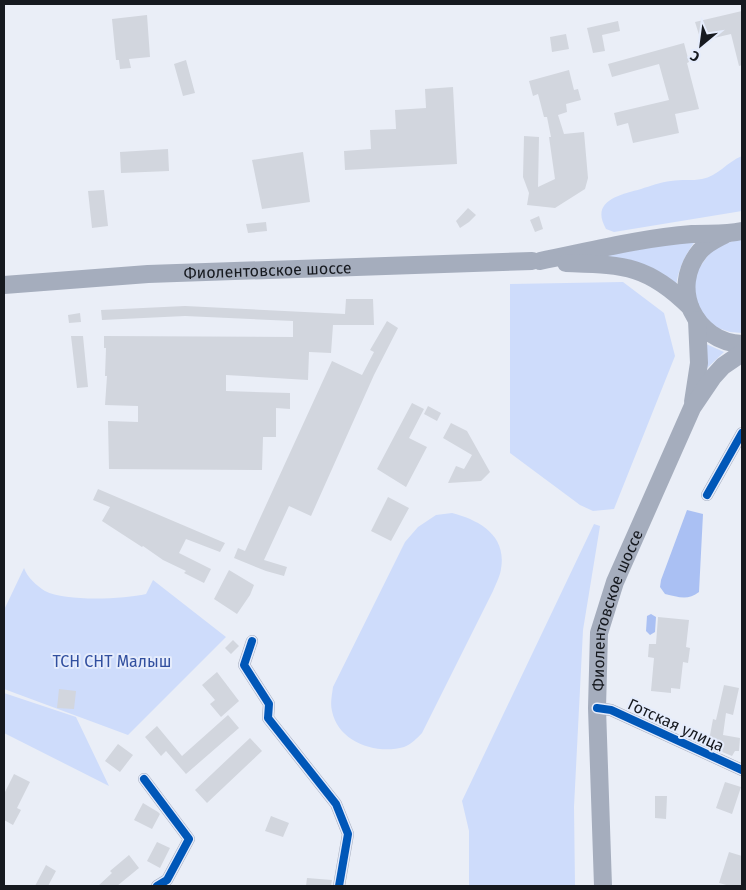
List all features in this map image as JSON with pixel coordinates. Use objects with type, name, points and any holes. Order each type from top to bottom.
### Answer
[{"type":"main road","name":"Фиолентовское шоссе","points":[[738,232],[692,234],[635,242],[540,261],[617,265],[634,269],[670,288],[706,331],[719,339],[733,344],[742,344]]},
{"type":"main road","name":"Фиолентовское шоссе","points":[[692,408],[698,363],[693,314],[686,292],[688,277],[692,263],[701,250],[712,241],[738,232]]},
{"type":"main road","name":"Фиолентовское шоссе","points":[[4,285],[148,274],[532,262]]},
{"type":"main road","name":"Фиолентовское шоссе","points":[[603,886],[597,708],[599,633],[623,564],[692,408],[713,377],[723,366],[742,353]]},
{"type":"street","points":[[707,495],[742,433]]},
{"type":"street","points":[[252,641],[244,665],[269,704],[268,718],[336,804],[348,834],[339,886]]},
{"type":"street","name":"Готская улица","points":[[597,708],[612,710],[742,770]]},
{"type":"street","points":[[144,779],[189,839],[167,880],[157,886]]},
{"type":"green space","points":[[742,156],[742,211],[614,232],[606,229],[602,219],[602,212],[604,206],[616,197],[663,182],[698,180],[708,177]]},
{"type":"green space","points":[[696,240],[683,262],[678,274],[676,287],[583,259]]},
{"type":"green space","points":[[736,240],[742,240],[742,333],[718,328],[708,321],[695,301],[693,277],[713,248]]},
{"type":"green space","points":[[623,282],[664,313],[675,356],[614,509],[593,511],[580,505],[510,453],[510,284]]},
{"type":"green space","points":[[704,343],[724,352],[704,371]]},
{"type":"green space","points":[[452,513],[481,525],[495,538],[500,547],[502,557],[498,580],[422,733],[407,746],[393,749],[382,749],[360,744],[342,731],[336,722],[331,705],[333,687],[405,542],[418,527],[436,515]]},
{"type":"green space","points":[[594,524],[600,526],[583,630],[574,807],[575,886],[469,886],[469,831],[462,801]]},
{"type":"green space","name":"ТСН СНТ Малыш","points":[[24,568],[27,575],[39,587],[45,591],[67,597],[110,598],[146,594],[153,580],[226,637],[128,735],[4,689],[4,610]]},
{"type":"green space","points":[[4,693],[76,717],[109,786],[4,733]]},
{"type":"water","points":[[687,510],[703,514],[699,592],[691,597],[683,598],[665,594],[660,587]]},
{"type":"water","points":[[651,614],[656,617],[655,632],[650,635],[646,631],[647,616]]},
{"type":"building","points":[[742,11],[742,65],[739,66],[731,34],[701,41],[695,22]]},
{"type":"building","points":[[147,15],[150,57],[129,59],[131,68],[120,69],[119,60],[116,60],[112,19]]},
{"type":"building","points":[[618,21],[620,31],[602,35],[605,51],[593,53],[587,28]]},
{"type":"building","points":[[566,34],[569,49],[552,52],[550,37]]},
{"type":"building","points":[[684,43],[689,62],[687,63],[699,109],[675,114],[679,133],[633,143],[628,123],[617,126],[614,113],[669,100],[659,64],[612,77],[608,64]]},
{"type":"building","points":[[186,60],[195,93],[183,96],[174,64]]},
{"type":"building","points":[[569,70],[574,90],[578,89],[581,100],[566,104],[567,112],[558,115],[564,134],[584,132],[588,178],[585,189],[555,208],[527,205],[529,193],[523,177],[524,136],[539,137],[538,187],[555,179],[547,117],[544,117],[538,94],[533,96],[529,81]]},
{"type":"building","points":[[453,87],[457,164],[345,170],[344,151],[371,149],[370,130],[396,129],[395,110],[426,108],[425,89]]},
{"type":"building","points":[[168,149],[169,171],[121,173],[120,152]]},
{"type":"building","points":[[303,152],[310,202],[262,209],[252,160]]},
{"type":"building","points":[[104,190],[108,226],[92,228],[88,191]]},
{"type":"building","points":[[468,208],[476,215],[460,228],[456,221]]},
{"type":"building","points":[[539,216],[543,229],[535,232],[530,220]]},
{"type":"building","points":[[266,222],[267,231],[248,233],[246,224]]},
{"type":"building","points":[[346,299],[373,299],[374,325],[333,325],[331,353],[309,352],[308,380],[226,375],[226,391],[290,393],[290,409],[276,408],[276,437],[263,437],[262,470],[109,469],[108,421],[138,422],[138,406],[105,405],[107,376],[105,376],[106,348],[104,348],[104,336],[293,337],[293,321],[185,316],[102,320],[101,310],[185,306],[345,314]]},
{"type":"building","points":[[80,313],[81,322],[69,323],[68,315]]},
{"type":"building","points":[[387,321],[398,328],[374,375],[311,516],[289,506],[264,560],[287,567],[284,576],[234,558],[238,548],[245,551],[332,361],[362,375],[374,352],[370,350]]},
{"type":"building","points":[[71,336],[83,336],[88,387],[77,388]]},
{"type":"building","points":[[412,403],[424,409],[409,438],[427,447],[406,487],[377,469]]},
{"type":"building","points":[[428,406],[441,413],[437,421],[424,414]]},
{"type":"building","points":[[451,423],[467,431],[490,472],[481,481],[448,483],[456,466],[464,469],[472,455],[443,438]]},
{"type":"building","points":[[98,489],[225,543],[220,552],[186,539],[179,553],[211,569],[204,583],[184,573],[186,571],[163,560],[102,521],[110,507],[93,500]]},
{"type":"building","points":[[388,497],[409,508],[391,541],[371,531]]},
{"type":"building","points":[[229,570],[254,585],[250,595],[237,614],[214,599]]},
{"type":"building","points":[[658,617],[689,620],[686,647],[690,648],[688,663],[683,662],[680,689],[671,688],[671,693],[651,691],[654,658],[648,657],[649,644],[656,644]]},
{"type":"building","points":[[233,640],[239,646],[231,654],[225,648]]},
{"type":"building","points":[[217,672],[239,701],[221,717],[210,704],[215,700],[202,685]]},
{"type":"building","points":[[724,685],[739,688],[733,715],[726,713],[723,735],[740,738],[739,751],[735,751],[732,756],[708,746],[713,719],[716,720]]},
{"type":"building","points":[[59,689],[76,691],[74,709],[57,708]]},
{"type":"building","points":[[228,715],[239,728],[186,774],[166,751],[161,756],[145,737],[157,726],[182,756]]},
{"type":"building","points":[[250,738],[262,751],[207,803],[195,790]]},
{"type":"building","points":[[118,744],[133,755],[120,772],[105,761]]},
{"type":"building","points":[[14,774],[30,782],[17,808],[21,810],[13,825],[4,820],[4,794]]},
{"type":"building","points":[[725,782],[741,787],[732,814],[716,808]]},
{"type":"building","points":[[655,796],[667,796],[666,819],[655,818]]},
{"type":"building","points":[[143,803],[160,814],[152,829],[134,820]]},
{"type":"building","points":[[271,816],[289,823],[283,837],[265,831]]},
{"type":"building","points":[[157,842],[170,848],[160,868],[147,861]]},
{"type":"building","points":[[729,852],[742,856],[742,886],[730,886],[719,883]]},
{"type":"building","points":[[129,855],[139,868],[117,886],[98,886],[112,873],[110,871]]},
{"type":"building","points":[[46,865],[56,871],[48,886],[35,886]]},
{"type":"building","points":[[307,878],[332,880],[331,886],[306,886]]},
{"type":"cycle path","points":[[707,495],[742,433]]},
{"type":"cycle path","points":[[252,641],[244,665],[269,704],[268,718],[336,804],[348,834],[339,886]]},
{"type":"cycle path","points":[[597,708],[611,710],[742,770]]},
{"type":"cycle path","points":[[144,779],[189,839],[167,880],[157,886]]}]
